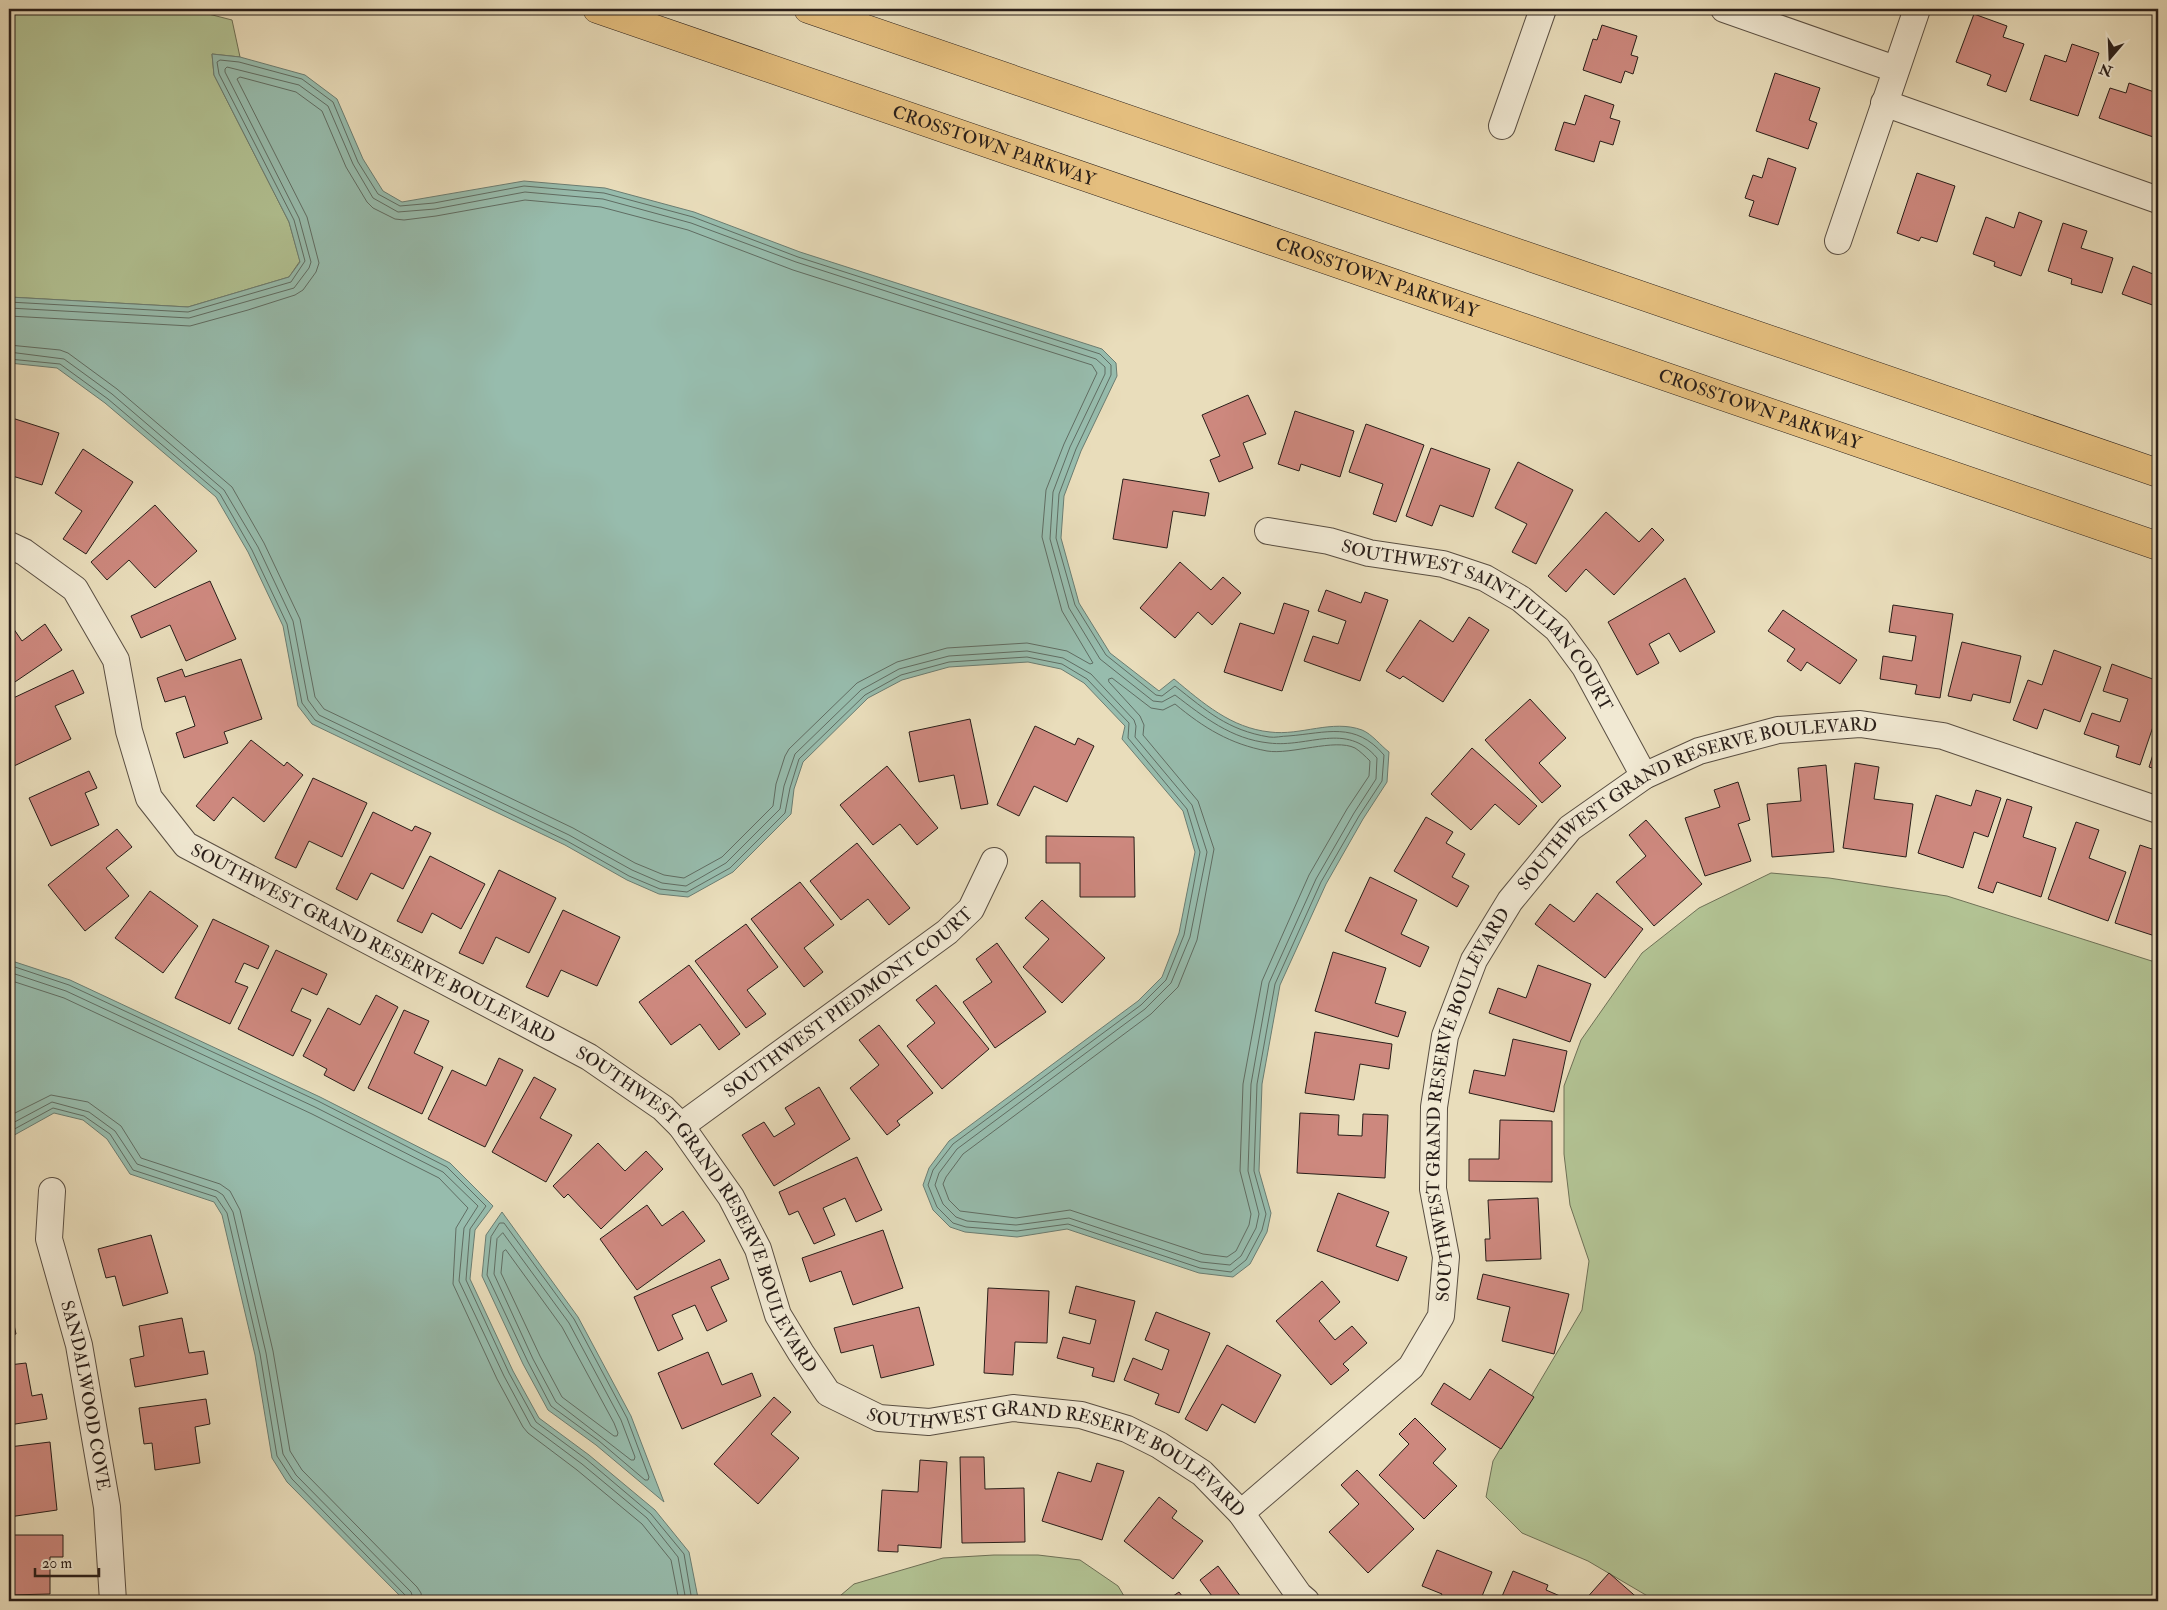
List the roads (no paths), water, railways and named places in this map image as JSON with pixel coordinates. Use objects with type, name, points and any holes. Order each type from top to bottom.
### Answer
[{"type":"main road","name":"CROSSTOWN PARKWAY","points":[[597,9],[2158,546]]},
{"type":"main road","points":[[808,9],[2158,473]]},
{"type":"street","points":[[1502,126],[1543,9]]},
{"type":"street","points":[[1724,9],[1895,69]]},
{"type":"street","points":[[1838,241],[1917,9]]},
{"type":"street","points":[[1884,103],[2158,200]]},
{"type":"street","name":"SOUTHWEST SAINT JULIAN COURT","points":[[1268,531],[1328,541],[1369,553],[1443,564],[1485,578],[1521,599],[1556,629],[1585,667],[1644,776]]},
{"type":"street","name":"SOUTHWEST GRAND RESERVE BOULEVARD","points":[[9,545],[24,552],[75,589],[116,660],[129,731],[149,798],[186,845],[589,1057],[663,1108],[681,1126],[731,1197],[758,1249],[778,1315],[828,1393],[879,1418],[929,1422],[1013,1408],[1081,1416],[1127,1429],[1159,1445],[1202,1473],[1241,1513],[1411,1367],[1441,1316],[1446,1257],[1433,1189],[1434,1107],[1445,1036],[1474,960],[1510,901],[1570,828],[1644,776],[1699,750],[1778,730],[1860,724],[1943,736],[2158,810]]},
{"type":"street","name":"SOUTHWEST PIEDMONT COURT","points":[[681,1126],[947,932],[971,909],[994,861]]},
{"type":"street","name":"SANDALWOOD COVE","points":[[52,1191],[49,1239],[79,1345],[106,1498],[113,1601]]},
{"type":"street","points":[[1241,1513],[1299,1595],[1306,1601]]},
{"type":"water","points":[[212,54],[240,57],[305,75],[337,99],[363,159],[383,191],[402,202],[524,181],[605,188],[694,212],[800,252],[1102,349],[1116,363],[1117,376],[1081,451],[1064,496],[1061,538],[1079,603],[1110,653],[1159,691],[1174,679],[1218,713],[1256,730],[1282,733],[1339,726],[1351,727],[1366,732],[1389,752],[1387,782],[1363,819],[1326,884],[1280,985],[1262,1084],[1259,1171],[1271,1213],[1267,1232],[1250,1264],[1233,1277],[1199,1273],[1067,1229],[1017,1237],[965,1232],[950,1227],[933,1210],[923,1185],[929,1168],[949,1141],[1138,1001],[1162,977],[1179,933],[1195,852],[1183,811],[1122,739],[1125,726],[1084,683],[1061,669],[1028,662],[949,667],[902,680],[868,698],[803,762],[794,789],[791,814],[733,872],[688,897],[659,894],[627,880],[565,845],[312,724],[298,706],[283,626],[248,552],[216,497],[105,403],[57,368],[9,363],[9,297],[188,307],[289,277],[300,262],[289,222],[214,75]]},
{"type":"water","points":[[9,960],[70,980],[320,1097],[450,1163],[493,1206],[475,1230],[470,1279],[513,1371],[539,1418],[589,1455],[655,1510],[689,1552],[697,1601],[405,1601],[287,1482],[272,1458],[255,1355],[222,1215],[214,1202],[130,1174],[107,1139],[83,1120],[54,1113],[9,1138]]},
{"type":"water","points":[[502,1212],[578,1317],[631,1416],[664,1502],[596,1445],[548,1410],[523,1364],[482,1276],[486,1235]]}]
